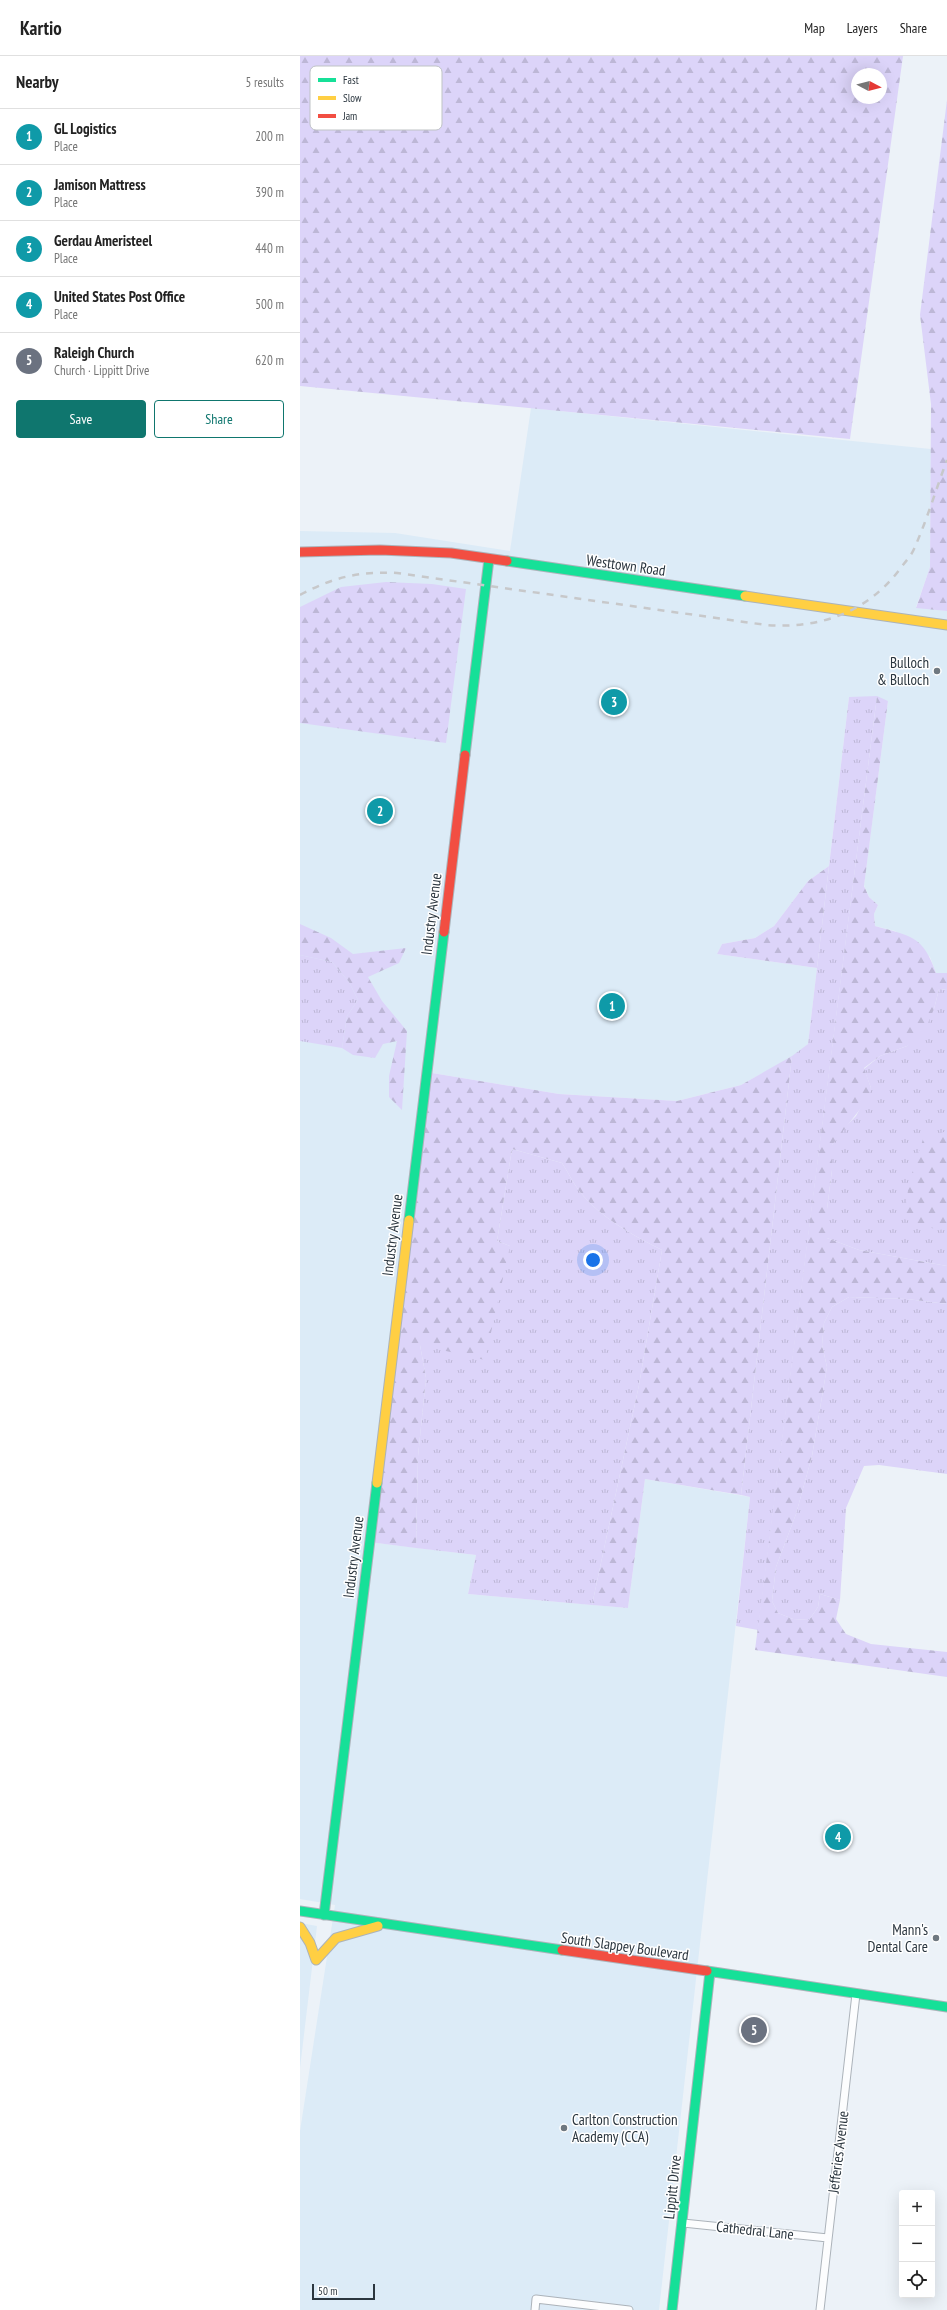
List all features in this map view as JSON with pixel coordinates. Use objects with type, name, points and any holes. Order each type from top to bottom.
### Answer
[{"type":"street","name":"Westtown Road","points":[[300,552],[423,551],[947,626]]},
{"type":"street","name":"Industry Avenue","points":[[324,1915],[489,560]]},
{"type":"street","name":"South Slappey Boulevard","points":[[300,1911],[947,2007]]},
{"type":"street","points":[[300,1927],[310,1943],[316,1960],[336,1938],[385,1924]]},
{"type":"street","name":"Lippitt Drive","points":[[672,2310],[683,2223],[710,1972]]},
{"type":"street","name":"Jefferies Avenue","points":[[820,2310],[856,1994]]},
{"type":"street","name":"Cathedral Lane","points":[[683,2223],[828,2238]]},
{"type":"street","points":[[535,2310],[536,2299],[629,2310]]},
{"type":"shaded area","points":[[531,408],[931,449],[930,567],[916,607],[947,611],[947,973],[936,973],[930,957],[895,931],[875,926],[874,914],[878,905],[869,897],[864,885],[888,701],[849,697],[829,866],[808,881],[774,926],[755,938],[722,944],[717,954],[817,968],[808,1044],[797,1054],[741,1085],[677,1101],[559,1094],[426,1072],[369,1542],[476,1555],[468,1594],[628,1608],[645,1479],[750,1497],[659,2310],[300,2310],[300,2131],[335,1905],[300,1899],[300,531],[395,533],[510,551]]},
{"type":"shaded area","points":[[300,1923],[317,1926],[300,2068]]},
{"type":"green space","points":[[300,56],[903,56],[850,439],[300,386]]},
{"type":"green space","points":[[947,100],[947,611],[916,608],[930,567],[931,404],[920,315]]},
{"type":"green space","points":[[386,582],[432,584],[466,589],[446,743],[300,723],[300,607],[341,587]]},
{"type":"green space","points":[[877,696],[758,1630],[736,1626],[750,1497],[741,1495],[792,1056],[808,1044],[849,697]]},
{"type":"green space","points":[[877,696],[888,701],[864,886],[869,897],[878,905],[874,914],[875,926],[906,935],[920,944],[931,960],[936,973],[947,973],[947,990],[939,989],[934,1009],[923,1034],[907,1046],[880,1056],[864,1068],[871,1088],[868,1099],[832,1145],[832,1170],[827,1209],[827,1238],[859,1250],[947,1266],[947,1304],[907,1299],[849,1297],[832,1307],[824,1323],[822,1345],[827,1367],[812,1456],[796,1514],[776,1567],[772,1601],[778,1613],[793,1619],[809,1620],[818,1607],[820,1594],[840,1600],[836,1619],[846,1634],[871,1644],[947,1652],[947,1677],[755,1650]]},
{"type":"green space","points":[[829,866],[817,968],[717,954],[722,944],[755,938],[774,926],[808,881]]},
{"type":"green space","points":[[300,924],[331,938],[353,954],[406,948],[399,963],[368,977],[382,1001],[407,1031],[402,1110],[389,1097],[389,1076],[397,1041],[383,1044],[375,1058],[353,1055],[342,1048],[347,1016],[358,1000],[349,982],[332,962],[300,955]]},
{"type":"green space","points":[[300,955],[332,962],[349,982],[358,1000],[347,1016],[342,1048],[300,1041]]},
{"type":"green space","points":[[939,989],[947,990],[947,1266],[859,1250],[827,1238],[827,1209],[832,1170],[832,1145],[842,1130],[856,1116],[871,1088],[864,1069],[880,1056],[907,1046],[934,1009]]},
{"type":"green space","points":[[792,1056],[741,1495],[645,1479],[628,1608],[592,1605],[639,1385],[662,1250],[640,1239],[597,1210],[580,1192],[562,1163],[512,1149],[497,1241],[510,1246],[485,1360],[420,1345],[426,1378],[418,1456],[416,1548],[369,1542],[426,1072],[559,1094],[677,1101],[741,1085]]},
{"type":"green space","points":[[944,1132],[947,1133],[947,1229],[938,1230],[904,1219],[909,1183],[923,1139]]},
{"type":"green space","points":[[512,1149],[562,1163],[580,1192],[597,1210],[640,1239],[662,1250],[639,1385],[592,1605],[468,1594],[476,1555],[416,1548],[418,1456],[426,1378],[420,1345],[510,1246],[497,1241]]},
{"type":"green space","points":[[849,1297],[907,1299],[947,1304],[947,1474],[879,1465],[864,1466],[846,1508],[840,1600],[820,1594],[818,1607],[809,1620],[793,1619],[778,1613],[772,1601],[776,1567],[796,1514],[812,1456],[827,1367],[822,1345],[824,1323],[832,1307]]},
{"type":"railway","points":[[300,595],[324,584],[347,576],[371,573],[397,573],[766,625],[786,626],[823,621],[857,607],[873,597],[887,584],[908,559],[919,538],[947,460]]},
{"type":"traffic: fast","points":[[465,755],[489,559]]},
{"type":"traffic: fast","points":[[507,561],[745,596]]},
{"type":"traffic: fast","points":[[409,1220],[444,932]]},
{"type":"traffic: fast","points":[[324,1915],[377,1483]]},
{"type":"traffic: fast","points":[[300,1911],[562,1950]]},
{"type":"traffic: fast","points":[[707,1971],[947,2007]]},
{"type":"traffic: fast","points":[[672,2310],[710,1972]]},
{"type":"traffic: slow","points":[[745,596],[947,625]]},
{"type":"traffic: slow","points":[[377,1483],[409,1220]]},
{"type":"traffic: slow","points":[[300,1927],[310,1943],[316,1960],[336,1938],[378,1926]]},
{"type":"traffic: jam","points":[[300,552],[380,550],[451,553],[507,561]]},
{"type":"traffic: jam","points":[[444,932],[465,755]]},
{"type":"traffic: jam","points":[[562,1950],[707,1971]]},
{"type":"place","name":"Bulloch & Bulloch","points":[[937,671]]},
{"type":"place","name":"Gerdau Ameristeel","points":[[614,702]]},
{"type":"place","name":"Jamison Mattress","points":[[380,811]]},
{"type":"place","name":"GL Logistics","points":[[612,1006]]},
{"type":"place","name":"United States Post Office","points":[[838,1837]]},
{"type":"place","name":"Mann's Dental Care","points":[[936,1938]]},
{"type":"place","name":"Raleigh Church","points":[[754,2030]]},
{"type":"place","name":"Carlton Construction Academy (CCA)","points":[[564,2128]]}]
